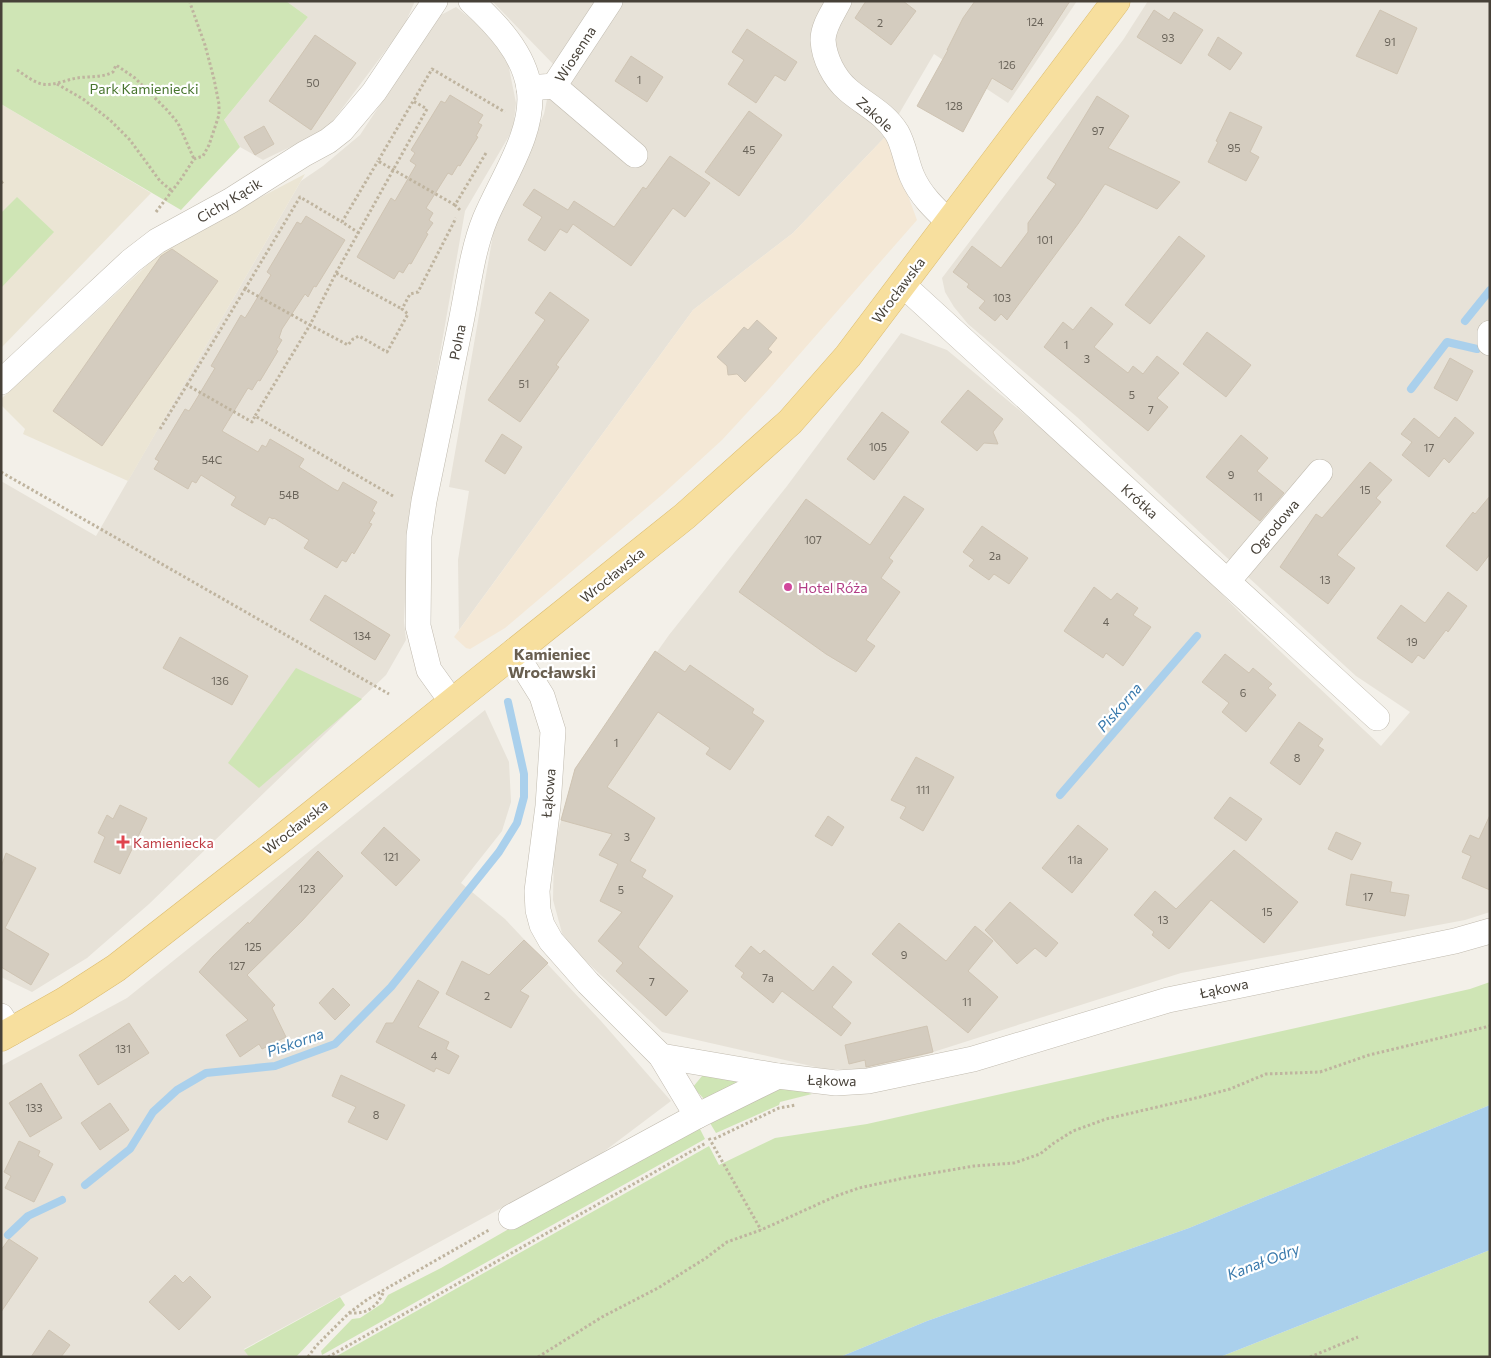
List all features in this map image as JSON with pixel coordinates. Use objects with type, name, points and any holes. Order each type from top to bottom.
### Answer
[{"type":"main road","name":"Wrocławska","points":[[4,1029],[65,1001],[116,968],[280,840],[685,516],[790,422],[848,356],[1116,1]]},
{"type":"street","name":"Cichy Kącik","points":[[1,382],[131,261],[157,241],[230,201],[328,141],[342,130],[374,92],[435,1]]},
{"type":"street","name":"Polna","points":[[452,702],[429,670],[418,626],[419,536],[426,491],[472,264],[484,220],[528,124],[529,88],[522,66],[514,50],[486,15],[471,1]]},
{"type":"street","name":"Wiosenna","points":[[529,88],[554,86],[610,1]]},
{"type":"street","name":"Zakole","points":[[839,1],[828,20],[823,39],[833,73],[847,90],[891,124],[898,135],[911,176],[920,193],[950,223]]},
{"type":"street","points":[[554,86],[635,155]]},
{"type":"street","name":"Krótka","points":[[902,284],[1378,718]]},
{"type":"street","points":[[1490,333],[1490,343]]},
{"type":"street","name":"Ogrodowa","points":[[1228,581],[1320,472]]},
{"type":"street","name":"Łąkowa","points":[[514,651],[542,696],[554,730],[548,806],[537,891],[538,910],[542,925],[551,941],[588,983],[660,1056],[697,1116]]},
{"type":"street","name":"Łąkowa","points":[[660,1056],[778,1076],[836,1083],[868,1081],[973,1059],[1168,1000],[1455,941],[1490,931]]},
{"type":"street","points":[[511,1217],[697,1116],[778,1076]]},
{"type":"path","points":[[164,200],[194,159],[203,156],[209,145],[219,115],[219,104],[204,45],[190,2]]},
{"type":"path","points":[[17,70],[35,82],[56,84],[78,78],[108,74],[113,72],[116,65],[135,78],[178,123],[194,159]]},
{"type":"path","points":[[342,222],[432,69],[509,115],[518,100],[529,88]]},
{"type":"path","points":[[56,84],[83,99],[110,120],[130,140],[160,180],[172,191]]},
{"type":"path","points":[[187,385],[252,422],[310,325],[427,108],[413,101]]},
{"type":"path","points":[[455,205],[490,148]]},
{"type":"path","points":[[378,161],[461,209],[418,292],[410,294],[402,309]]},
{"type":"path","points":[[1,184],[5,180]]},
{"type":"path","points":[[160,429],[300,197],[359,233]]},
{"type":"path","points":[[245,289],[348,345],[359,336],[387,352],[408,314],[336,274]]},
{"type":"path","points":[[255,416],[393,496]]},
{"type":"path","points":[[1,472],[389,694]]},
{"type":"path","points":[[538,1357],[602,1317],[658,1288],[706,1258],[727,1242],[761,1230],[836,1196],[859,1188],[974,1166],[1014,1163],[1040,1154],[1073,1131],[1106,1119],[1200,1098],[1230,1089],[1266,1074],[1320,1072],[1368,1055],[1490,1026]]},
{"type":"path","points":[[328,1357],[710,1140],[780,1108],[803,1103]]},
{"type":"path","points":[[710,1140],[761,1230]]},
{"type":"path","points":[[308,1357],[316,1346],[349,1313],[368,1299],[511,1217]]},
{"type":"path","points":[[349,1313],[361,1314],[372,1308],[380,1301],[384,1291]]},
{"type":"path","points":[[1310,1357],[1358,1338]]},
{"type":"shaded area","points":[[286,1],[415,1],[404,26],[326,130],[263,160],[240,147],[224,120],[308,17]]},
{"type":"shaded area","points":[[492,1],[1077,1],[1008,103],[934,54],[886,136],[793,233],[693,310],[459,630],[458,560],[469,491],[449,487],[494,229],[544,114],[554,65]]},
{"type":"shaded area","points":[[1148,1],[1490,1],[1490,912],[1465,920],[1181,973],[880,1069],[824,1069],[662,1032],[575,951],[562,933],[553,900],[554,847],[575,768],[669,635],[787,486],[901,333],[947,350],[1141,511],[1247,620],[1381,746],[1410,712],[1356,676],[1077,417],[968,324],[945,292],[942,278],[1123,40]]},
{"type":"shaded area","points":[[456,7],[484,29],[508,63],[516,103],[513,129],[465,211],[408,536],[404,621],[406,640],[386,675],[149,904],[87,958],[32,992],[1,977],[1,481],[96,536],[301,181],[323,166],[360,135],[439,16]]},
{"type":"shaded area","points":[[1,104],[151,193],[1,348]]},
{"type":"shaded area","points":[[886,136],[917,220],[722,440],[663,494],[505,628],[470,649],[466,648],[454,637],[693,310],[793,233]]},
{"type":"shaded area","points":[[305,174],[128,481],[23,434],[25,429],[1,405],[1,399],[168,246]]},
{"type":"shaded area","points":[[485,710],[509,762],[511,802],[502,831],[461,883],[505,919],[601,1021],[671,1101],[602,1153],[244,1349],[249,1357],[1,1357],[1,1066],[127,998]]},
{"type":"green space","name":"Park Kamieniecki","points":[[1,1],[286,1],[308,17],[224,120],[240,147],[181,210],[1,104]]},
{"type":"green space","points":[[17,197],[54,232],[1,288],[1,213]]},
{"type":"green space","points":[[296,668],[362,699],[259,788],[228,763]]},
{"type":"green space","points":[[1490,982],[1490,1105],[1189,1228],[927,1321],[840,1357],[335,1357],[709,1146],[719,1165],[775,1138],[867,1124],[1470,989]]},
{"type":"green space","points":[[736,1075],[757,1080],[704,1099],[693,1087],[702,1076]]},
{"type":"green space","points":[[778,1088],[793,1088],[812,1094],[780,1102],[779,1105],[716,1133],[707,1118]]},
{"type":"green space","points":[[696,1121],[705,1139],[322,1355],[321,1351],[352,1319],[360,1318],[383,1303],[388,1295],[441,1268]]},
{"type":"green space","points":[[1490,1250],[1490,1357],[1220,1357]]},
{"type":"green space","points":[[340,1297],[345,1305],[296,1357],[249,1357],[244,1350]]},
{"type":"water","name":"Kanał Odry","points":[[1490,1105],[1490,1250],[1220,1357],[840,1357],[927,1321],[1189,1228]]},
{"type":"building","points":[[866,1],[903,1],[916,11],[891,45],[855,18]]},
{"type":"building","points":[[975,1],[1070,1],[1012,90],[992,78],[963,132],[917,106],[948,50],[963,18]]},
{"type":"building","points":[[1154,10],[1169,20],[1174,12],[1203,30],[1181,64],[1137,37]]},
{"type":"building","points":[[1380,10],[1417,28],[1397,74],[1356,56]]},
{"type":"building","points":[[747,29],[797,62],[785,81],[775,75],[756,103],[728,84],[744,60],[732,52]]},
{"type":"building","points":[[315,35],[356,63],[311,130],[269,101]]},
{"type":"building","points":[[1218,37],[1242,53],[1230,70],[1208,55]]},
{"type":"building","points":[[631,56],[663,77],[647,102],[615,81]]},
{"type":"building","points":[[450,95],[483,115],[478,123],[482,125],[476,136],[478,137],[460,166],[458,165],[452,175],[448,173],[426,208],[433,213],[429,220],[433,223],[411,264],[409,263],[403,273],[399,271],[394,279],[357,257],[391,198],[395,201],[416,165],[410,161],[415,153],[411,150],[441,101],[445,103]]},
{"type":"building","points":[[1097,96],[1129,116],[1108,148],[1180,182],[1157,209],[1105,184],[1007,320],[1001,314],[995,321],[979,308],[985,301],[967,287],[969,284],[953,272],[972,246],[1001,268],[1028,232],[1028,223],[1056,184],[1047,178]]},
{"type":"building","points":[[749,111],[782,135],[739,196],[705,172]]},
{"type":"building","points":[[1230,112],[1262,127],[1250,152],[1259,157],[1246,181],[1208,162]]},
{"type":"building","points":[[264,126],[274,144],[255,155],[244,137]]},
{"type":"building","points":[[670,156],[710,183],[685,217],[673,208],[631,266],[573,224],[567,233],[560,229],[545,251],[528,240],[542,217],[523,205],[534,189],[568,210],[574,201],[614,227],[643,187],[646,189]]},
{"type":"building","points":[[306,216],[345,240],[316,287],[314,286],[308,297],[305,294],[282,329],[279,338],[282,340],[276,350],[278,351],[260,381],[258,380],[252,390],[248,388],[222,431],[258,452],[262,445],[266,447],[270,439],[304,459],[299,467],[334,489],[338,491],[343,482],[377,502],[372,511],[375,513],[369,523],[372,524],[354,554],[352,552],[346,562],[342,560],[337,568],[304,548],[309,540],[274,518],[269,517],[265,525],[231,505],[236,497],[201,475],[196,483],[192,481],[188,489],[154,469],[159,461],[155,459],[185,409],[189,411],[215,368],[211,366],[241,315],[245,318],[271,275],[267,272],[297,222],[301,224]]},
{"type":"building","points":[[1179,236],[1205,256],[1150,324],[1125,305]]},
{"type":"building","points":[[172,249],[218,281],[102,446],[53,411],[161,256]]},
{"type":"building","points":[[550,292],[589,320],[556,365],[559,367],[520,422],[488,400],[545,320],[535,313]]},
{"type":"building","points":[[1091,307],[1113,324],[1094,347],[1128,373],[1133,366],[1143,374],[1157,356],[1179,373],[1157,398],[1168,407],[1148,431],[1044,347],[1063,322],[1073,330]]},
{"type":"building","points":[[757,320],[777,338],[768,349],[772,352],[745,382],[737,374],[728,375],[727,366],[717,357],[744,327],[748,330]]},
{"type":"building","points":[[1207,332],[1251,365],[1226,397],[1183,364]]},
{"type":"building","points":[[1450,358],[1473,371],[1457,401],[1434,388]]},
{"type":"building","points":[[968,390],[1003,419],[993,432],[998,444],[984,443],[977,451],[941,422]]},
{"type":"building","points":[[882,412],[909,432],[874,480],[847,459]]},
{"type":"building","points":[[1455,417],[1474,433],[1449,463],[1444,458],[1429,477],[1402,455],[1412,442],[1401,434],[1414,418],[1439,438]]},
{"type":"building","points":[[502,434],[522,447],[505,474],[485,461]]},
{"type":"building","points":[[1241,435],[1268,458],[1257,471],[1284,493],[1260,521],[1206,477]]},
{"type":"building","points":[[1370,462],[1392,480],[1376,498],[1381,502],[1337,555],[1355,568],[1328,604],[1280,567],[1316,514],[1322,518]]},
{"type":"building","name":"Hotel Róża","points":[[904,496],[924,509],[889,558],[893,561],[881,578],[900,592],[866,640],[875,646],[856,672],[826,654],[739,592],[806,499],[870,545]]},
{"type":"building","points":[[1490,496],[1490,554],[1477,571],[1446,546],[1473,512],[1475,514]]},
{"type":"building","points":[[982,526],[1028,558],[1009,584],[994,574],[989,580],[969,566],[974,560],[963,552]]},
{"type":"building","points":[[1094,587],[1111,600],[1117,593],[1138,608],[1133,615],[1151,627],[1123,666],[1106,653],[1103,658],[1064,631]]},
{"type":"building","points":[[1448,592],[1467,606],[1448,632],[1446,630],[1424,659],[1418,655],[1412,663],[1377,638],[1401,605],[1425,623]]},
{"type":"building","points":[[325,595],[390,635],[375,660],[310,620]]},
{"type":"building","points":[[180,637],[248,676],[232,705],[163,668]]},
{"type":"building","points":[[655,651],[685,672],[690,665],[754,709],[752,713],[764,721],[730,770],[706,754],[710,748],[658,712],[607,787],[655,818],[630,861],[646,870],[642,877],[673,896],[638,947],[688,991],[666,1016],[616,971],[623,963],[598,941],[622,912],[600,901],[618,864],[599,855],[612,834],[561,820],[575,769]]},
{"type":"building","points":[[1225,654],[1249,673],[1253,668],[1272,684],[1268,688],[1276,695],[1246,732],[1222,712],[1229,703],[1202,682]]},
{"type":"building","points":[[1299,722],[1323,739],[1318,746],[1324,750],[1300,785],[1270,763]]},
{"type":"building","points":[[916,757],[954,777],[923,831],[900,818],[906,807],[891,800]]},
{"type":"building","points":[[1230,797],[1262,819],[1246,841],[1214,818]]},
{"type":"building","points":[[120,805],[147,818],[120,874],[94,862],[105,837],[98,833],[107,815],[113,819]]},
{"type":"building","points":[[1490,815],[1490,890],[1462,878],[1471,856],[1462,852],[1470,835],[1479,839]]},
{"type":"building","points":[[828,816],[844,827],[832,846],[815,836]]},
{"type":"building","points":[[1078,825],[1108,849],[1072,893],[1042,868]]},
{"type":"building","points":[[384,827],[420,860],[396,886],[361,853]]},
{"type":"building","points":[[1336,832],[1361,843],[1352,860],[1328,849]]},
{"type":"building","points":[[1234,850],[1298,902],[1264,943],[1211,900],[1169,949],[1152,935],[1154,932],[1134,915],[1155,891],[1176,909]]},
{"type":"building","points":[[318,851],[343,876],[302,921],[247,975],[275,1005],[272,1008],[286,1037],[262,1049],[259,1044],[240,1057],[226,1035],[248,1020],[199,972],[248,922],[249,924]]},
{"type":"building","points":[[6,853],[36,868],[5,928],[49,954],[31,985],[1,967],[1,867]]},
{"type":"building","points":[[1351,874],[1392,882],[1390,892],[1409,895],[1405,916],[1346,905]]},
{"type":"building","points":[[1010,902],[1058,943],[1046,957],[1035,948],[1017,964],[985,930]]},
{"type":"building","points":[[899,923],[946,961],[975,926],[993,941],[968,971],[998,997],[968,1033],[872,954]]},
{"type":"building","points":[[524,940],[548,963],[520,991],[529,996],[511,1028],[446,994],[462,961],[489,975]]},
{"type":"building","points":[[751,946],[760,954],[764,950],[813,991],[833,966],[852,982],[832,1007],[851,1023],[841,1036],[782,991],[773,1003],[741,977],[744,973],[735,966]]},
{"type":"building","points":[[418,980],[439,992],[418,1027],[449,1042],[446,1049],[459,1056],[449,1074],[436,1068],[434,1072],[376,1042],[386,1023],[393,1023]]},
{"type":"building","points":[[333,988],[350,1005],[335,1020],[319,1003]]},
{"type":"building","points":[[129,1023],[149,1053],[98,1085],[79,1055]]},
{"type":"building","points":[[927,1026],[933,1052],[866,1067],[865,1060],[849,1064],[845,1045]]},
{"type":"building","points":[[341,1075],[405,1105],[387,1140],[348,1122],[356,1107],[332,1096]]},
{"type":"building","points":[[41,1083],[62,1118],[30,1137],[9,1103]]},
{"type":"building","points":[[110,1103],[129,1130],[100,1150],[81,1123]]},
{"type":"building","points":[[19,1141],[40,1151],[38,1156],[53,1164],[34,1202],[5,1188],[11,1176],[4,1172]]},
{"type":"building","points":[[9,1239],[38,1258],[1,1312],[1,1250]]},
{"type":"building","points":[[175,1275],[183,1283],[190,1276],[211,1297],[179,1330],[149,1302]]},
{"type":"building","points":[[49,1330],[70,1345],[61,1357],[31,1357]]},
{"type":"waterway","points":[[1465,321],[1490,290]]},
{"type":"waterway","name":"Piskorna","points":[[1411,389],[1447,342],[1477,349]]},
{"type":"waterway","name":"Piskorna","points":[[1060,795],[1197,636]]},
{"type":"waterway","name":"Piskorna","points":[[85,1185],[130,1149],[153,1112],[177,1090],[206,1073],[275,1066],[335,1044],[391,987],[499,852],[517,823],[524,797],[524,774],[508,702]]},
{"type":"waterway","name":"Piskorna","points":[[8,1235],[28,1216],[62,1200]]},
{"type":"place","name":"Hotel Róża","points":[[788,587]]},
{"type":"place","name":"Kamieniecka","points":[[123,842]]},
{"type":"district","name":"Kamieniec Wrocławski","points":[[552,662]]}]
